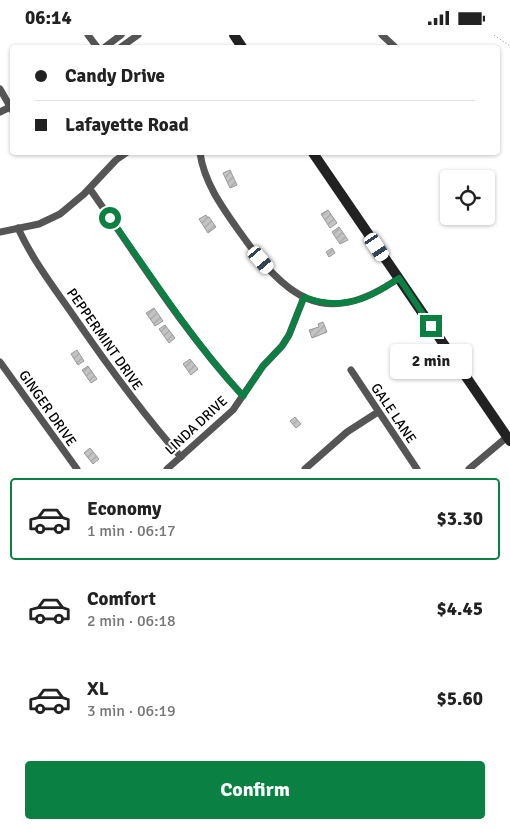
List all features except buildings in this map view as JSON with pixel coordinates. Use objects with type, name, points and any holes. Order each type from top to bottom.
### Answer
[{"type":"main road","points":[[314,155],[509,439]]},
{"type":"street","points":[[108,45],[121,35]]},
{"type":"street","points":[[124,45],[138,35]]},
{"type":"street","points":[[382,35],[393,45]]},
{"type":"street","points":[[0,89],[10,105]]},
{"type":"street","points":[[0,232],[39,224],[60,214],[90,189],[116,160],[123,155]]},
{"type":"street","points":[[201,155],[206,176],[220,204],[272,273],[293,291],[304,297],[326,304],[347,303],[367,297],[399,278]]},
{"type":"street","points":[[90,189],[186,325],[243,396]]},
{"type":"street","name":"PEPPERMINT DRIVE","points":[[18,228],[33,257],[119,382],[181,457]]},
{"type":"street","name":"LINDA DRIVE","points":[[167,469],[233,410],[263,366],[282,346],[289,335],[304,297]]},
{"type":"street","name":"GINGER DRIVE","points":[[0,362],[77,469]]},
{"type":"street","name":"GALE LANE","points":[[350,370],[416,469]]},
{"type":"street","points":[[305,469],[348,432],[378,412]]},
{"type":"street","points":[[469,469],[509,439]]},
{"type":"path","points":[[494,35],[510,46]]},
{"type":"route","points":[[110,218],[162,293],[222,372],[243,396],[263,366],[282,346],[289,335],[304,297],[326,304],[347,303],[376,293],[399,278],[431,326]]}]
